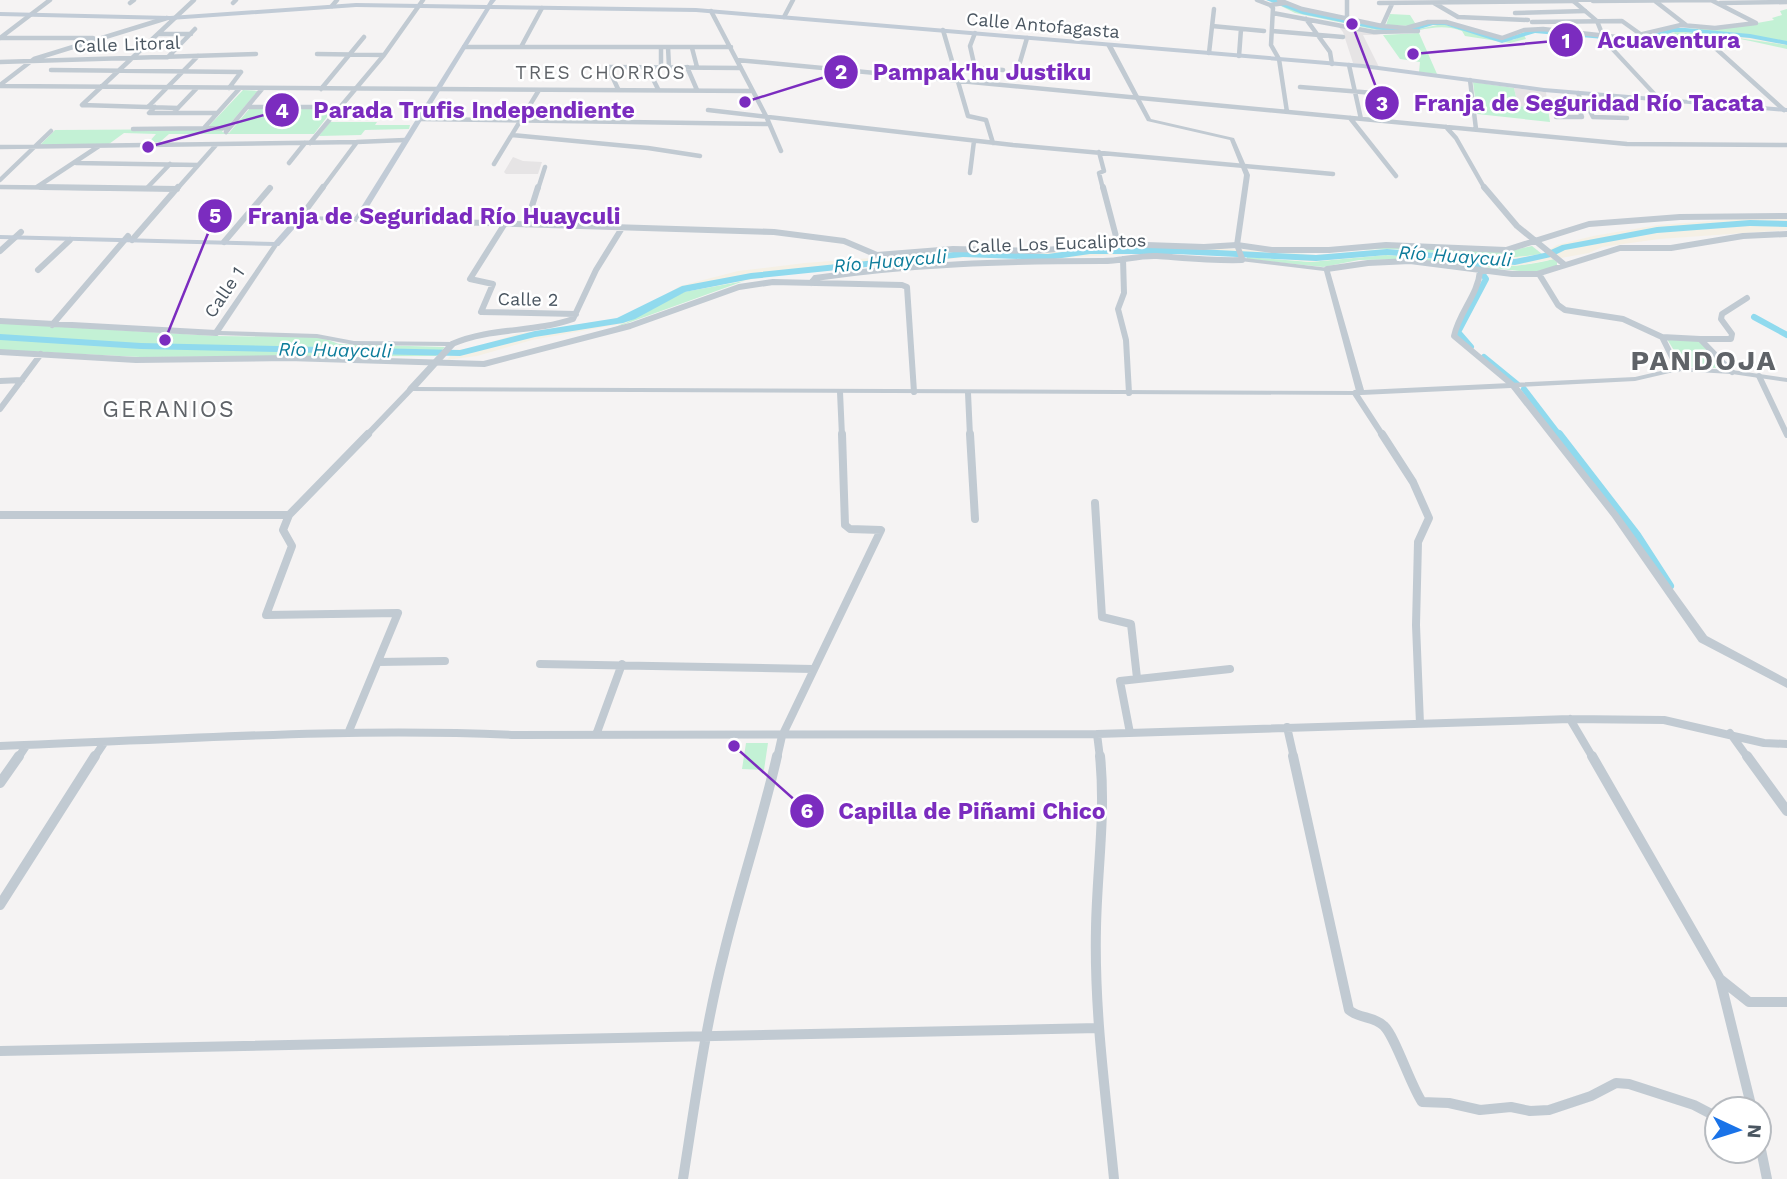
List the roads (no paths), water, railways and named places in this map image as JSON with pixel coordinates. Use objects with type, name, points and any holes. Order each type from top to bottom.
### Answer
[{"type":"main road","points":[[300,218],[357,219],[493,0]]},
{"type":"main road","name":"Calle Antofagasta","points":[[0,14],[167,18],[319,3],[711,11],[1349,65],[1578,93],[1785,110]]},
{"type":"main road","name":"Calle 1","points":[[278,242],[300,218]]},
{"type":"main road","points":[[0,231],[70,240],[130,238]]},
{"type":"main road","points":[[0,237],[17,235],[278,242]]},
{"type":"street","points":[[0,38],[50,0]]},
{"type":"street","points":[[194,0],[82,104],[156,107],[149,113],[218,113]]},
{"type":"street","points":[[289,163],[384,55],[423,0]]},
{"type":"street","points":[[784,17],[793,0]]},
{"type":"street","points":[[1257,0],[1270,5],[1285,2],[1381,26],[1406,28],[1428,22],[1446,22],[1502,38],[1524,30],[1542,29],[1604,38],[1626,38],[1687,25],[1715,27],[1756,23],[1713,1]]},
{"type":"street","points":[[1347,0],[1347,17]]},
{"type":"street","points":[[1429,0],[1458,17],[1530,21],[1622,20],[1643,36]]},
{"type":"street","points":[[1504,1],[1515,13],[1542,29]]},
{"type":"street","points":[[1573,1],[1597,21],[1604,38],[1659,99]]},
{"type":"street","points":[[1656,1],[1687,25]]},
{"type":"street","points":[[1379,3],[1787,2]]},
{"type":"street","points":[[1381,26],[1392,4]]},
{"type":"street","points":[[1270,5],[1273,13],[1271,45],[1279,60],[1287,112]]},
{"type":"street","points":[[521,47],[542,8]]},
{"type":"street","points":[[1209,53],[1214,9]]},
{"type":"street","points":[[711,11],[766,116],[781,151]]},
{"type":"street","points":[[1515,13],[1585,11]]},
{"type":"street","points":[[1273,13],[1374,32],[1407,34],[1418,31]]},
{"type":"street","points":[[0,86],[29,62],[167,18]]},
{"type":"street","points":[[1306,19],[1330,52],[1332,64]]},
{"type":"street","points":[[1212,26],[1264,30]]},
{"type":"street","points":[[168,57],[195,29]]},
{"type":"street","points":[[1239,56],[1241,29]]},
{"type":"street","points":[[943,30],[968,116],[986,120],[993,143]]},
{"type":"street","points":[[1272,31],[1343,37]]},
{"type":"street","points":[[975,33],[970,46],[975,68],[1003,70]]},
{"type":"street","points":[[158,34],[191,34]]},
{"type":"street","points":[[1702,36],[1785,110]]},
{"type":"street","points":[[321,89],[364,37]]},
{"type":"street","points":[[0,38],[103,38]]},
{"type":"street","points":[[1020,62],[1027,38]]},
{"type":"street","points":[[1109,45],[1149,120],[1232,139],[1244,166],[1247,183],[1238,246],[1242,259]]},
{"type":"street","points":[[464,47],[731,47]]},
{"type":"street","points":[[662,67],[664,47]]},
{"type":"street","points":[[664,47],[669,67]]},
{"type":"street","points":[[692,48],[697,67]]},
{"type":"street","name":"Calle Litoral","points":[[0,62],[256,54]]},
{"type":"street","points":[[317,54],[384,55]]},
{"type":"street","points":[[148,107],[198,56]]},
{"type":"street","points":[[737,60],[1627,144],[1787,145]]},
{"type":"street","points":[[1349,65],[1361,119]]},
{"type":"street","points":[[618,89],[608,67],[741,68]]},
{"type":"street","points":[[647,67],[658,89]]},
{"type":"street","points":[[687,67],[697,90]]},
{"type":"street","points":[[51,70],[242,72],[229,88]]},
{"type":"street","points":[[1470,80],[1476,129]]},
{"type":"street","points":[[0,86],[752,91]]},
{"type":"street","points":[[176,111],[197,88]]},
{"type":"street","points":[[1300,88],[1374,93]]},
{"type":"street","points":[[204,128],[239,89]]},
{"type":"street","points":[[133,129],[228,130],[262,89]]},
{"type":"street","points":[[494,164],[539,90]]},
{"type":"street","points":[[1578,93],[1593,117],[1627,118]]},
{"type":"street","points":[[247,107],[339,107]]},
{"type":"street","points":[[1556,117],[1581,118],[1583,117],[1579,109],[1586,108],[1621,111]]},
{"type":"street","points":[[708,110],[993,143],[1333,174]]},
{"type":"street","points":[[1350,118],[1396,176]]},
{"type":"street","points":[[420,119],[769,124]]},
{"type":"street","points":[[1446,127],[1461,141],[1477,178],[1512,222],[1531,242],[1565,265]]},
{"type":"street","points":[[0,180],[51,131]]},
{"type":"street","points":[[512,135],[648,148],[700,156]]},
{"type":"street","points":[[0,147],[405,140]]},
{"type":"street","points":[[970,173],[974,141]]},
{"type":"street","name":"Calle 1","points":[[300,218],[357,142]]},
{"type":"street","points":[[52,325],[216,145]]},
{"type":"street","points":[[37,187],[99,146]]},
{"type":"street","points":[[1100,152],[1104,171],[1099,173],[1118,244]]},
{"type":"street","points":[[76,163],[198,165]]},
{"type":"street","points":[[147,188],[170,164]]},
{"type":"street","points":[[526,225],[545,167]]},
{"type":"street","points":[[0,187],[177,189]]},
{"type":"street","points":[[225,240],[270,188]]},
{"type":"street","points":[[357,219],[774,232],[844,241],[877,255],[953,249],[1033,251],[1118,244],[1238,246],[1272,250],[1329,250],[1386,245],[1506,250],[1589,224],[1680,217],[1787,216]]},
{"type":"street","name":"Calle 2","points":[[504,225],[470,279],[494,284],[481,312],[574,316]]},
{"type":"street","points":[[349,731],[398,613],[267,615],[292,546],[283,530],[289,514],[447,349],[476,335],[516,330],[574,316],[588,285],[622,228]]},
{"type":"street","name":"Calle Los Eucaliptos","points":[[0,352],[136,360],[288,358],[484,364],[630,326],[739,287],[773,282],[811,283],[816,278],[886,268],[984,261],[1123,260],[1154,256],[1199,261],[1242,259],[1326,269],[1350,264],[1397,261],[1436,262],[1480,271],[1539,274],[1616,248],[1668,248],[1729,238],[1787,234]]},
{"type":"street","points":[[0,251],[17,235]]},
{"type":"street","points":[[38,270],[70,240]]},
{"type":"street","name":"Calle 1","points":[[216,333],[278,242]]},
{"type":"street","points":[[1123,260],[1124,293],[1118,309],[1126,340],[1129,393]]},
{"type":"street","points":[[1326,269],[1358,393],[1413,482],[1429,518],[1419,542],[1416,625],[1419,724]]},
{"type":"street","points":[[1480,271],[1480,280],[1455,324],[1454,336],[1515,387],[1615,515],[1703,639],[1787,684]]},
{"type":"street","points":[[1539,274],[1558,304],[1565,310],[1623,319],[1662,337],[1731,340],[1732,334],[1721,319],[1722,314],[1747,298]]},
{"type":"street","points":[[811,283],[907,287],[914,392]]},
{"type":"street","points":[[0,321],[317,336],[354,343],[447,349]]},
{"type":"street","points":[[1662,337],[1678,369]]},
{"type":"street","points":[[1700,339],[1732,372]]},
{"type":"street","points":[[0,410],[41,354]]},
{"type":"street","points":[[411,389],[1358,393],[1635,379],[1678,369],[1732,372],[1787,380]]},
{"type":"street","points":[[1759,376],[1787,435]]},
{"type":"street","points":[[0,381],[22,380]]},
{"type":"street","points":[[683,1179],[705,1035],[724,951],[760,829],[782,736],[881,530],[850,528],[845,525],[840,392]]},
{"type":"street","points":[[968,393],[975,519]]},
{"type":"street","points":[[1096,503],[1102,617],[1131,624],[1137,678]]},
{"type":"street","points":[[0,515],[289,514]]},
{"type":"street","points":[[378,662],[445,661]]},
{"type":"street","points":[[540,664],[813,669]]},
{"type":"street","points":[[596,735],[622,664]]},
{"type":"street","points":[[1129,733],[1120,681],[1230,669]]},
{"type":"street","points":[[1570,719],[1720,979],[1749,1095]]},
{"type":"street","points":[[0,746],[349,731],[438,730],[515,735],[1097,734],[1570,719],[1664,720],[1730,733],[1764,743],[1787,744]]},
{"type":"street","points":[[1287,727],[1349,1010],[1358,1017],[1376,1018],[1387,1028],[1411,1085],[1422,1102],[1449,1102],[1480,1110],[1511,1107],[1530,1111],[1549,1110],[1591,1096],[1616,1083],[1629,1084],[1703,1110]]},
{"type":"street","points":[[1730,733],[1787,811]]},
{"type":"street","points":[[1097,734],[1104,795],[1096,928],[1099,1028],[1114,1179]]},
{"type":"street","points":[[0,905],[104,743]]},
{"type":"street","points":[[0,783],[26,746]]},
{"type":"street","points":[[1720,979],[1749,1002],[1787,1002]]},
{"type":"street","points":[[0,1051],[1099,1028]]},
{"type":"waterway","points":[[1270,0],[1305,12],[1375,27],[1406,31],[1432,23],[1446,23],[1502,41],[1535,31],[1638,40],[1674,30],[1685,30],[1750,36],[1787,43]]},
{"type":"waterway","name":"Río Huayculi","points":[[0,337],[141,346],[460,353],[535,334],[619,321],[682,289],[751,276],[963,254],[1048,257],[1090,251],[1177,251],[1316,258],[1387,252],[1515,262],[1547,255],[1562,248],[1657,230],[1750,223],[1787,224]]},
{"type":"waterway","points":[[1471,347],[1458,332],[1486,279],[1473,260]]},
{"type":"waterway","points":[[1754,317],[1787,335]]},
{"type":"waterway","points":[[1484,357],[1517,384]]},
{"type":"waterway","points":[[1524,389],[1560,436]]},
{"type":"waterway","points":[[1559,434],[1637,535],[1670,586]]},
{"type":"place","name":"Franja de Seguridad Río Tacata","points":[[1352,24]]},
{"type":"place","name":"Acuaventura","points":[[1413,54]]},
{"type":"place","name":"Pampak'hu Justiku","points":[[745,102]]},
{"type":"place","name":"Parada Trufis Independiente","points":[[148,147]]},
{"type":"place","name":"Franja de Seguridad Río Huayculi","points":[[165,340]]},
{"type":"place","name":"Capilla de Piñami Chico","points":[[734,746]]},
{"type":"district","name":"TRES CHORROS","points":[[601,72]]},
{"type":"district","name":"PANDOJA","points":[[1704,360]]},
{"type":"district","name":"GERANIOS","points":[[169,409]]}]
